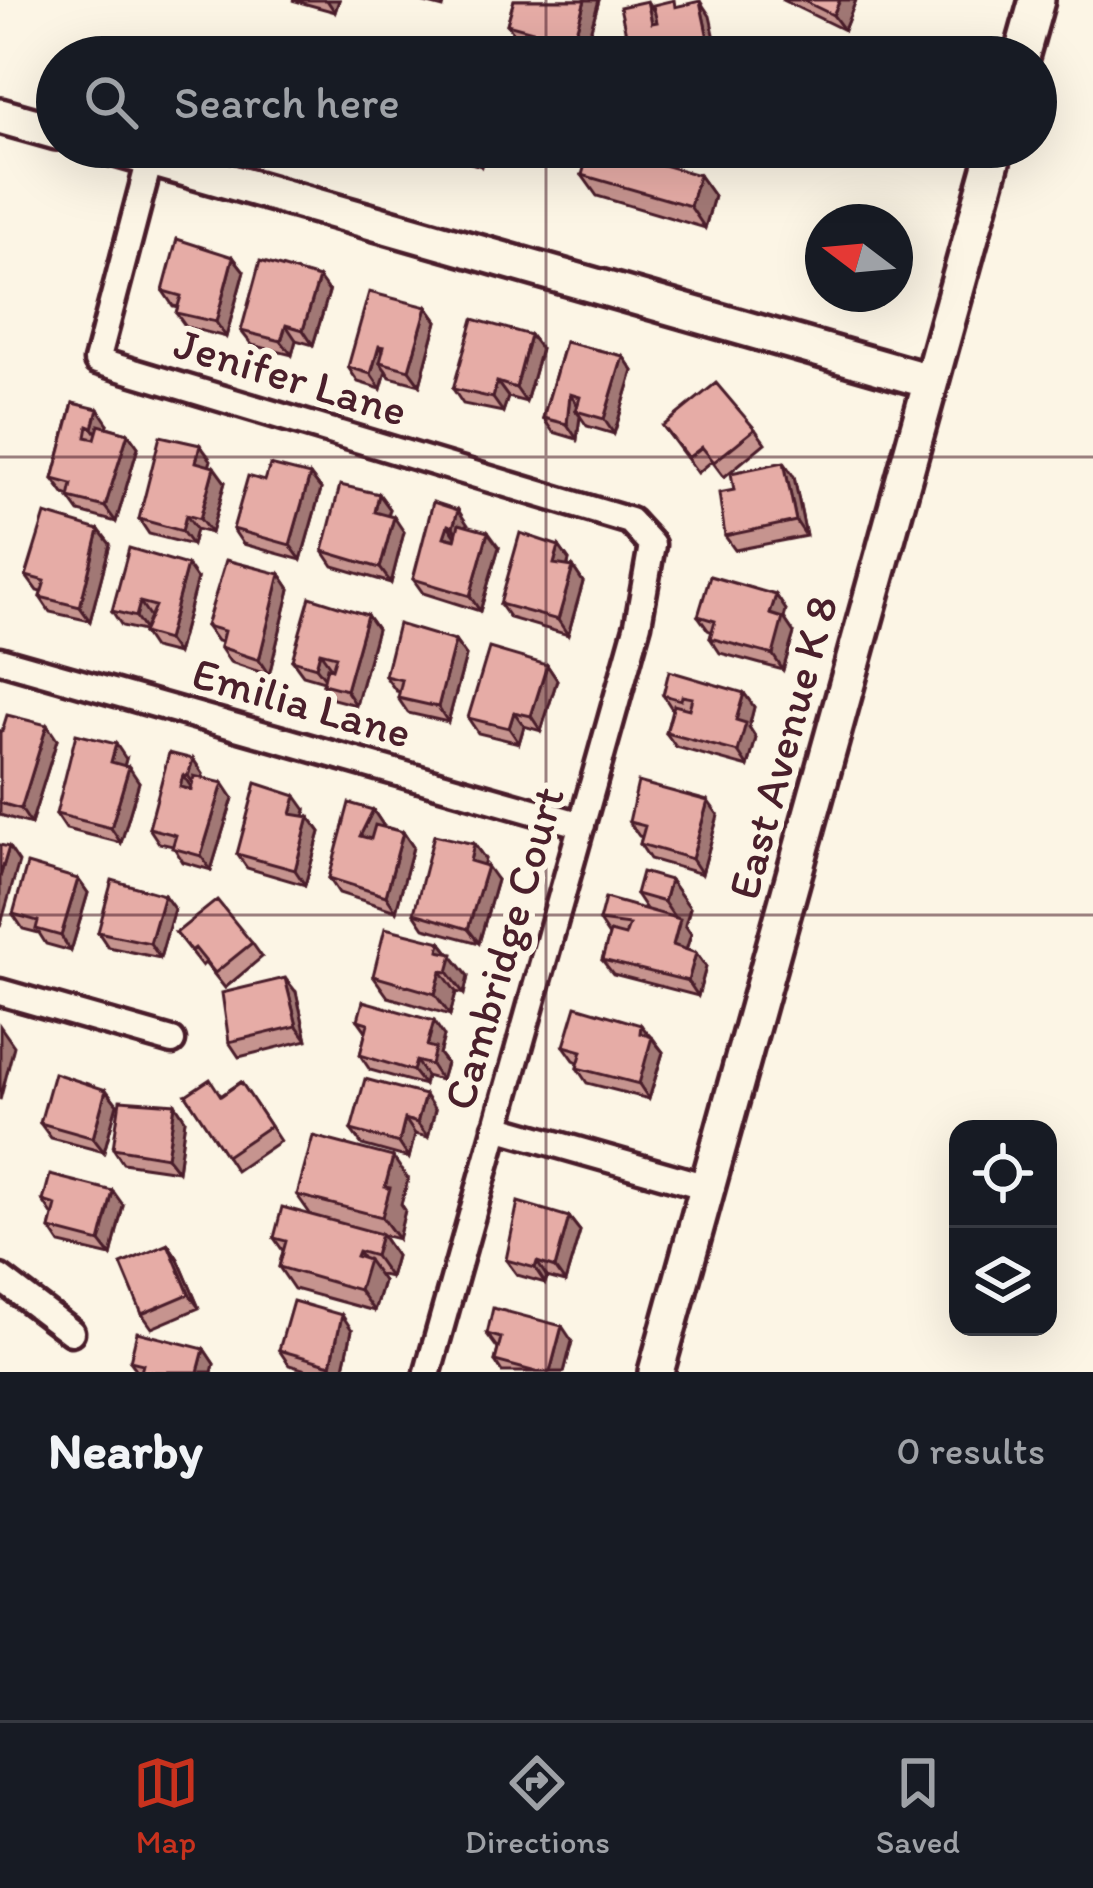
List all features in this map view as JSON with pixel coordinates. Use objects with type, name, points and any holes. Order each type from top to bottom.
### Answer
[{"type":"street","points":[[1027,36],[1037,0]]},
{"type":"street","points":[[0,116],[36,126]]},
{"type":"street","name":"Jenifer Lane","points":[[148,168],[97,361],[630,521],[652,545]]},
{"type":"street","points":[[182,168],[929,381]]},
{"type":"street","name":"East Avenue K 8","points":[[656,1372],[990,168]]},
{"type":"street","name":"Cambridge Court","points":[[428,1372],[638,624],[652,545]]},
{"type":"street","name":"Emilia Lane","points":[[0,660],[582,825]]},
{"type":"street","points":[[0,992],[172,1042]]},
{"type":"street","points":[[496,1127],[707,1187]]},
{"type":"street","points":[[0,1278],[71,1332]]},
{"type":"building","points":[[514,0],[585,0],[575,36],[551,36],[507,24]]},
{"type":"building","points":[[674,0],[675,7],[700,1],[708,36],[626,36],[620,7],[647,1],[652,23],[657,22],[653,5]]},
{"type":"building","points":[[802,0],[840,0],[833,15]]},
{"type":"building","points":[[584,168],[674,168],[699,175],[690,206],[582,175]]},
{"type":"building","points":[[177,239],[233,257],[216,322],[176,313],[181,296],[163,291]]},
{"type":"building","points":[[260,261],[319,278],[303,330],[286,325],[281,341],[241,331]]},
{"type":"building","points":[[369,292],[427,307],[409,370],[380,362],[384,347],[379,346],[371,374],[348,367]]},
{"type":"building","points":[[473,319],[530,335],[516,388],[497,382],[493,398],[453,389]]},
{"type":"building","points":[[565,342],[623,356],[604,419],[576,411],[580,397],[570,394],[567,424],[543,418]]},
{"type":"building","points":[[716,383],[755,429],[714,462],[702,447],[688,458],[663,426]]},
{"type":"building","points":[[73,403],[98,409],[86,437],[95,439],[99,425],[128,433],[105,507],[69,498],[72,484],[53,479]]},
{"type":"building","points":[[160,436],[200,445],[196,462],[214,467],[200,519],[186,515],[182,531],[139,519]]},
{"type":"building","points":[[784,462],[796,521],[725,536],[719,493],[734,490],[731,473]]},
{"type":"building","points":[[270,465],[310,475],[290,545],[233,529],[248,476],[265,481]]},
{"type":"building","points":[[340,485],[379,494],[375,512],[394,517],[380,568],[323,551]]},
{"type":"building","points":[[433,502],[458,510],[444,537],[455,540],[459,524],[488,532],[470,596],[413,579]]},
{"type":"building","points":[[45,514],[99,530],[80,607],[40,597],[45,581],[26,576]]},
{"type":"building","points":[[520,533],[559,546],[554,564],[573,567],[558,620],[500,604]]},
{"type":"building","points":[[129,548],[187,565],[167,640],[143,633],[155,606],[140,602],[136,617],[112,611]]},
{"type":"building","points":[[226,560],[280,574],[259,660],[220,647],[224,631],[206,626]]},
{"type":"building","points":[[710,576],[776,595],[770,614],[783,618],[773,655],[710,638],[715,621],[698,616]]},
{"type":"building","points":[[310,597],[367,615],[346,690],[323,684],[336,656],[320,652],[316,667],[292,660]]},
{"type":"building","points":[[398,624],[455,641],[438,707],[398,698],[402,680],[385,676]]},
{"type":"building","points":[[489,648],[547,665],[531,716],[514,712],[509,728],[468,718]]},
{"type":"building","points":[[669,671],[744,693],[736,720],[746,723],[738,752],[666,733],[674,705],[689,709],[692,698],[663,695]]},
{"type":"building","points":[[7,715],[47,725],[21,809],[0,803],[0,731]]},
{"type":"building","points":[[76,734],[116,744],[111,762],[129,767],[111,828],[56,814]]},
{"type":"building","points":[[169,753],[193,759],[180,787],[191,790],[194,776],[223,783],[201,856],[172,848],[176,835],[149,828]]},
{"type":"building","points":[[638,782],[708,801],[692,859],[640,844],[645,826],[629,822]]},
{"type":"building","points":[[256,783],[296,796],[291,814],[309,817],[295,870],[237,854]]},
{"type":"building","points":[[349,803],[373,810],[360,836],[371,839],[375,825],[403,832],[386,896],[329,878]]},
{"type":"building","points":[[434,835],[474,844],[470,861],[487,866],[468,929],[414,913]]},
{"type":"building","points":[[0,845],[9,847],[0,877]]},
{"type":"building","points":[[27,864],[78,879],[61,936],[36,929],[38,921],[13,914]]},
{"type":"building","points":[[642,872],[670,880],[664,902],[636,894]]},
{"type":"building","points":[[112,880],[164,895],[150,943],[98,932]]},
{"type":"building","points":[[605,898],[680,919],[673,945],[696,953],[688,981],[602,960],[610,932],[625,936],[629,925],[599,921]]},
{"type":"building","points":[[217,900],[252,943],[215,973],[176,933]]},
{"type":"building","points":[[385,928],[441,942],[439,951],[453,954],[448,972],[441,971],[435,994],[373,976]]},
{"type":"building","points":[[285,978],[297,1026],[229,1042],[222,993]]},
{"type":"building","points":[[363,1001],[434,1021],[427,1046],[435,1048],[431,1065],[416,1061],[413,1071],[360,1055],[368,1023],[358,1020]]},
{"type":"building","points":[[576,1006],[641,1025],[640,1033],[652,1037],[639,1084],[577,1068],[582,1051],[564,1046]]},
{"type":"building","points":[[54,1073],[106,1090],[93,1138],[40,1123]]},
{"type":"building","points":[[210,1079],[221,1096],[241,1082],[270,1126],[226,1156],[186,1095]]},
{"type":"building","points":[[365,1079],[425,1095],[417,1123],[405,1119],[399,1143],[351,1130]]},
{"type":"building","points":[[120,1100],[175,1104],[167,1157],[113,1148]]},
{"type":"building","points":[[313,1136],[393,1157],[382,1217],[297,1195]]},
{"type":"building","points":[[50,1175],[113,1191],[100,1242],[50,1229],[56,1205],[43,1201]]},
{"type":"building","points":[[518,1202],[569,1217],[555,1268],[506,1260]]},
{"type":"building","points":[[282,1207],[381,1234],[375,1256],[358,1251],[356,1256],[368,1260],[359,1290],[279,1267],[286,1241],[274,1238]]},
{"type":"building","points":[[168,1244],[189,1294],[142,1314],[121,1264]]},
{"type":"building","points":[[293,1301],[342,1315],[331,1365],[279,1350]]},
{"type":"building","points":[[493,1308],[562,1326],[550,1372],[495,1361],[501,1338],[487,1334]]},
{"type":"building","points":[[137,1332],[204,1349],[198,1372],[141,1372],[143,1364],[130,1361]]}]
